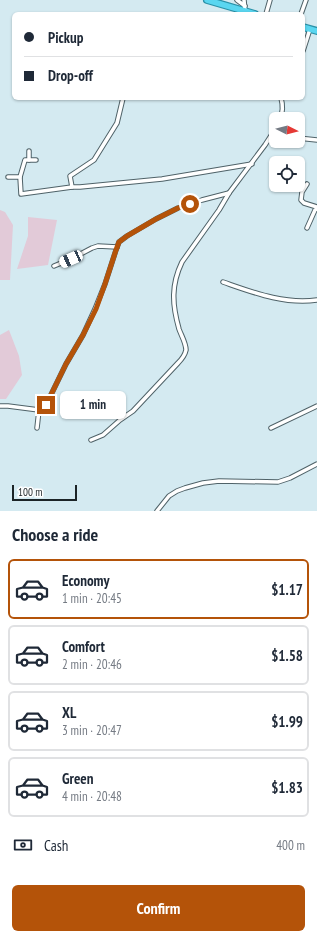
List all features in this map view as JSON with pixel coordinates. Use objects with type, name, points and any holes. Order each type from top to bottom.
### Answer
[{"type":"highway","points":[[208,0],[245,8],[252,12]]},
{"type":"highway","points":[[305,28],[317,31]]},
{"type":"street","points":[[236,0],[245,8]]},
{"type":"street","points":[[244,0],[245,8]]},
{"type":"street","points":[[267,12],[270,0]]},
{"type":"street","points":[[302,12],[306,0]]},
{"type":"street","points":[[305,45],[310,29]]},
{"type":"street","points":[[72,187],[70,176],[94,160],[117,124],[123,100]]},
{"type":"street","points":[[282,100],[282,112]]},
{"type":"street","points":[[305,139],[317,140]]},
{"type":"street","points":[[91,440],[103,435],[133,411],[184,355],[185,345],[180,331],[174,304],[174,289],[177,271],[229,193],[269,141]]},
{"type":"street","points":[[29,151],[29,160]]},
{"type":"street","points":[[36,160],[25,160],[20,177],[21,194],[72,187],[162,179],[252,164]]},
{"type":"street","points":[[8,177],[20,177]]},
{"type":"street","points":[[307,184],[302,192],[301,200],[317,208],[307,228]]},
{"type":"street","points":[[0,406],[39,410],[46,405],[66,364],[96,309],[119,242],[156,219],[178,208],[229,193]]},
{"type":"street","points":[[54,266],[98,246],[117,247]]},
{"type":"street","points":[[223,282],[272,298],[310,302],[317,300]]},
{"type":"street","points":[[270,428],[317,406]]},
{"type":"street","points":[[37,428],[39,410]]},
{"type":"street","points":[[158,511],[169,496],[185,488],[203,483],[219,481],[278,482],[290,478],[317,464]]},
{"type":"shaded area","points":[[0,210],[5,212],[13,225],[10,280],[0,280]]},
{"type":"shaded area","points":[[28,217],[57,220],[48,265],[17,269],[28,236]]},
{"type":"shaded area","points":[[9,330],[19,356],[22,375],[6,399],[0,399],[0,335]]},
{"type":"route","points":[[46,405],[66,364],[96,309],[119,242],[156,219],[190,204]]}]
